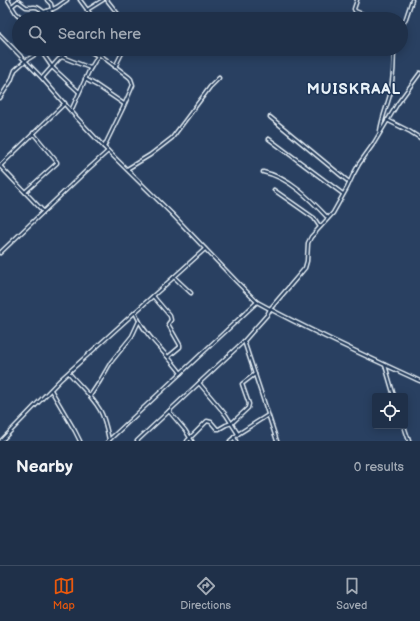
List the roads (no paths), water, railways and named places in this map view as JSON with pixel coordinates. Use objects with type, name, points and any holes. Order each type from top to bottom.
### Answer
[{"type":"street","points":[[8,0],[15,12]]},
{"type":"street","points":[[47,0],[51,4],[52,9]]},
{"type":"street","points":[[12,6],[18,1],[26,7],[35,6],[44,12],[57,7],[67,0]]},
{"type":"street","points":[[80,0],[87,10],[102,0]]},
{"type":"street","points":[[107,0],[116,12]]},
{"type":"street","points":[[357,0],[354,9],[358,12]]},
{"type":"street","points":[[408,12],[412,0]]},
{"type":"street","points":[[0,35],[12,47]]},
{"type":"street","points":[[21,56],[104,147],[172,214],[257,302],[420,381]]},
{"type":"street","points":[[0,98],[11,81],[14,72],[34,56]]},
{"type":"street","points":[[45,56],[52,66],[79,92]]},
{"type":"street","points":[[71,111],[90,68],[97,56]]},
{"type":"street","points":[[100,56],[129,77],[133,85],[104,147]]},
{"type":"street","points":[[116,67],[121,56]]},
{"type":"street","points":[[380,132],[390,91],[393,56]]},
{"type":"street","points":[[42,78],[62,57],[90,68]]},
{"type":"street","points":[[137,441],[244,341],[267,316],[270,309],[305,268],[308,243],[311,237],[328,218],[359,164],[374,143],[398,103],[420,73]]},
{"type":"street","points":[[127,169],[156,151],[172,138],[191,111],[219,78]]},
{"type":"street","points":[[85,79],[124,104]]},
{"type":"street","points":[[44,211],[0,166],[64,103]]},
{"type":"street","points":[[270,117],[349,182]]},
{"type":"street","points":[[388,120],[420,138]]},
{"type":"street","points":[[25,192],[57,163],[33,134]]},
{"type":"street","points":[[269,139],[343,194]]},
{"type":"street","points":[[0,253],[108,151]]},
{"type":"street","points":[[264,172],[287,182],[314,202],[328,218]]},
{"type":"street","points":[[274,190],[314,218],[320,227]]},
{"type":"street","points":[[1,441],[60,380],[205,249]]},
{"type":"street","points":[[174,277],[191,293]]},
{"type":"street","points":[[153,296],[170,316],[171,320],[168,324],[180,345],[180,347],[168,357]]},
{"type":"street","points":[[69,373],[90,396],[102,414],[109,440],[257,302]]},
{"type":"street","points":[[135,312],[139,321],[157,346],[181,373]]},
{"type":"street","points":[[90,396],[111,362],[132,336],[139,321]]},
{"type":"street","points":[[244,341],[277,441]]},
{"type":"street","points":[[385,365],[393,393]]},
{"type":"street","points":[[187,441],[207,421],[211,422],[218,430],[232,423],[248,408],[249,404],[242,384],[255,374]]},
{"type":"street","points":[[199,383],[226,415],[238,434]]},
{"type":"street","points":[[50,390],[80,441]]},
{"type":"street","points":[[169,411],[192,441]]},
{"type":"street","points":[[230,441],[238,434],[268,415]]},
{"type":"street","points":[[405,429],[409,441]]},
{"type":"street","points":[[234,437],[236,441]]},
{"type":"district","name":"MUISKRAAL","points":[[354,89]]}]
